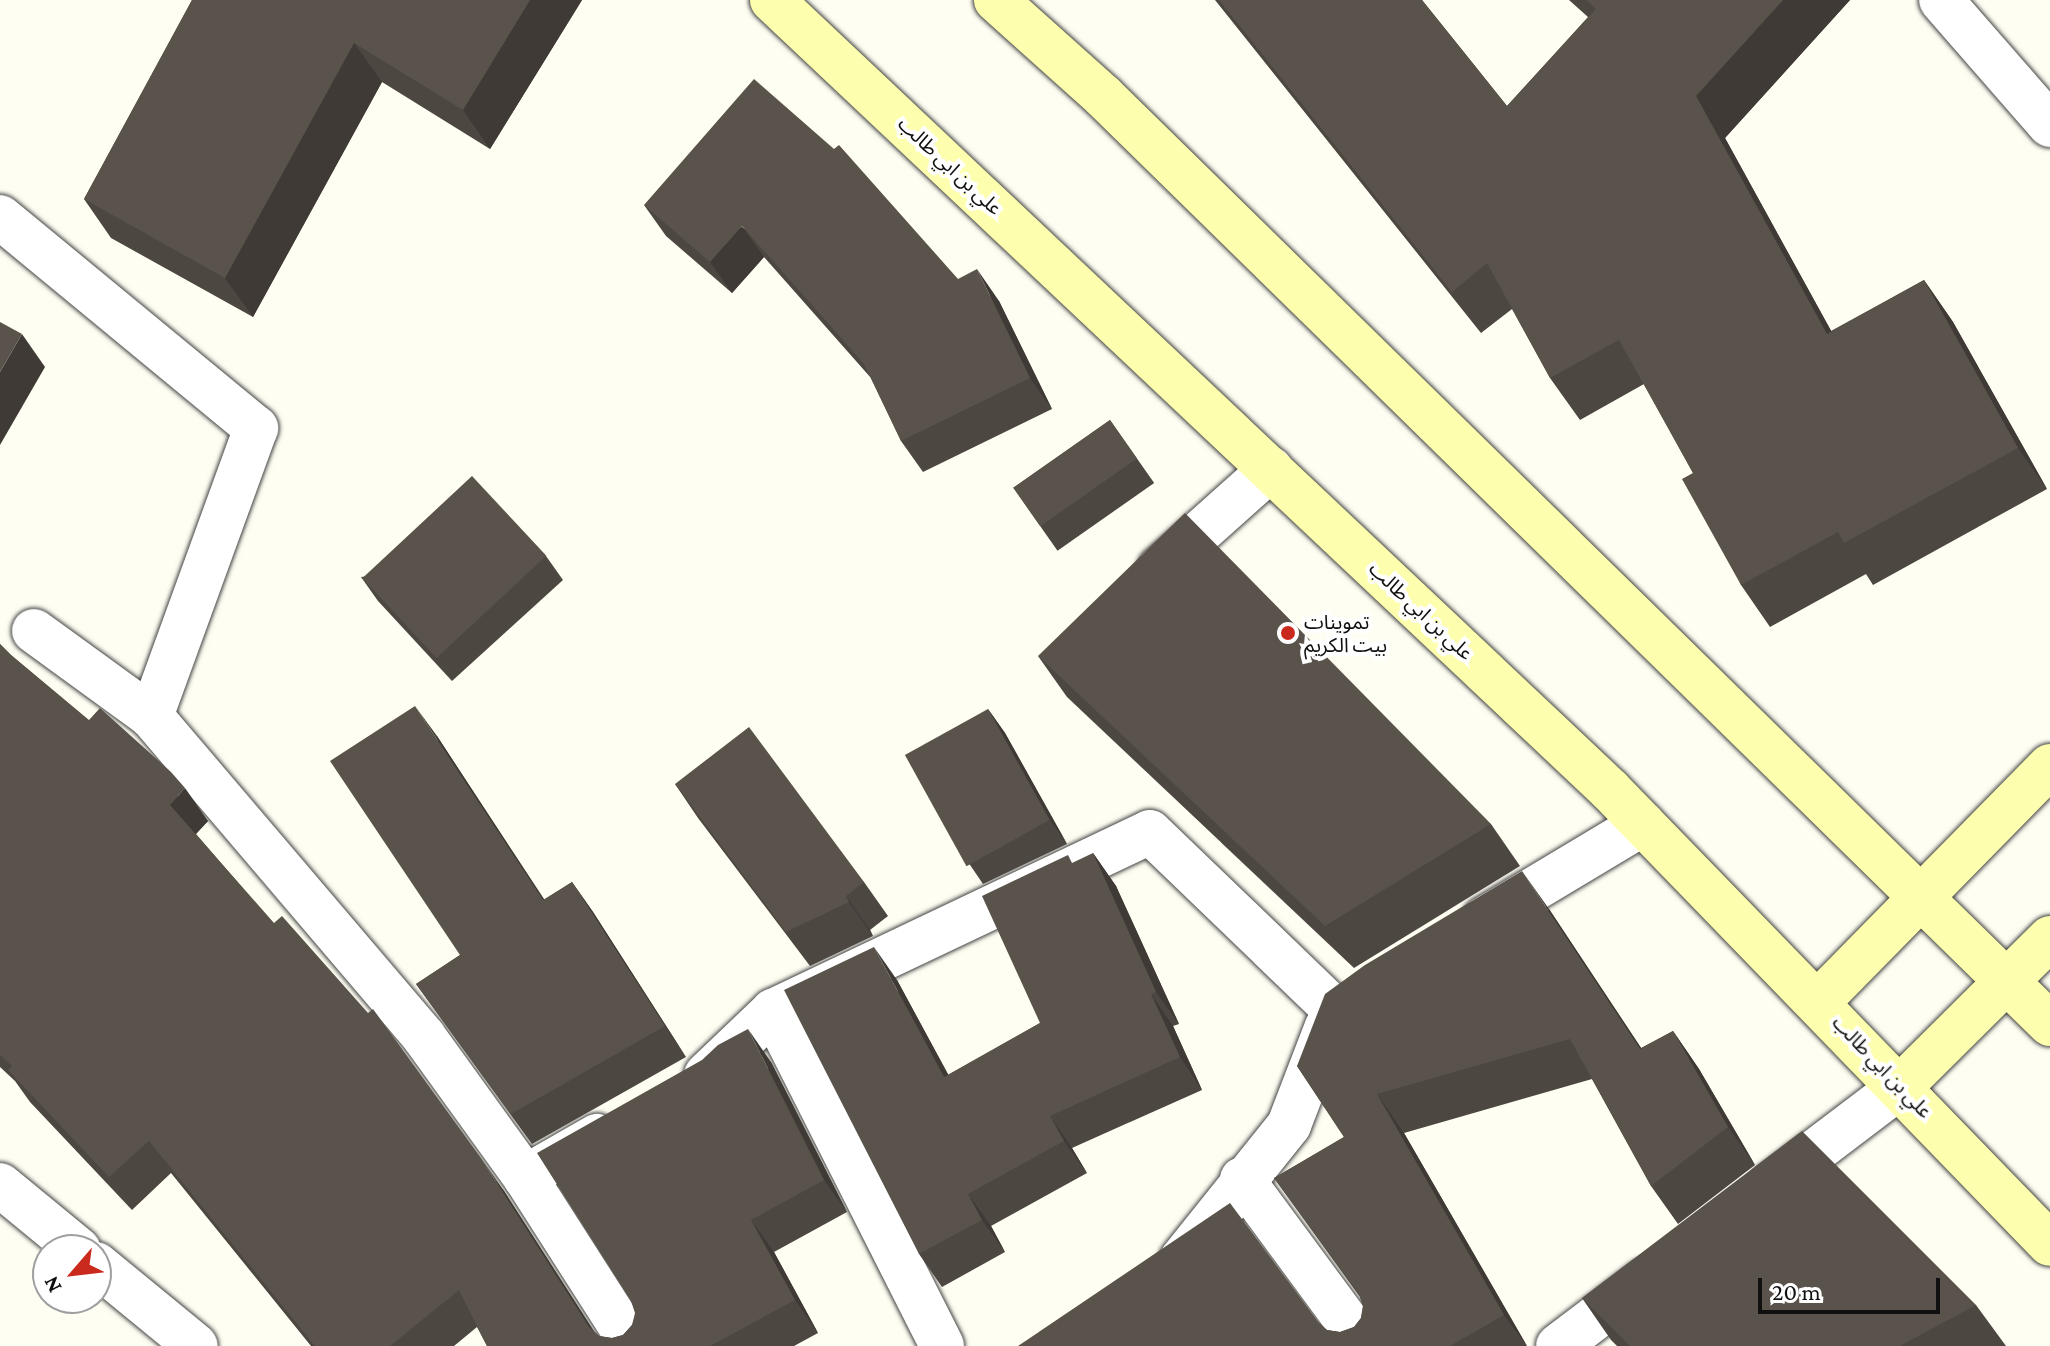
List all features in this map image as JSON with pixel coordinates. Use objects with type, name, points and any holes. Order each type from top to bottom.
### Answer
[{"type":"main road","name":"علي بن ابي طالب","points":[[772,0],[1643,824],[1901,1086],[2050,1244]]},
{"type":"main road","points":[[996,0],[1115,107],[2050,1024]]},
{"type":"main road","points":[[1818,1002],[2050,766]]},
{"type":"main road","points":[[1901,1086],[2050,938]]},
{"type":"street","points":[[1941,0],[2050,125]]},
{"type":"street","points":[[0,217],[256,428],[151,716]]},
{"type":"street","points":[[1134,591],[1271,469]]},
{"type":"street","points":[[34,631],[151,716],[424,1037],[525,1177],[633,1346]]},
{"type":"street","points":[[1455,937],[1643,824]]},
{"type":"street","points":[[672,1094],[712,1071],[773,1011],[1150,832],[1334,1009]]},
{"type":"street","points":[[1149,1281],[1176,1266],[1242,1179],[1289,1125],[1334,1009],[1374,985]]},
{"type":"street","points":[[773,1011],[942,1346]]},
{"type":"street","points":[[1735,1211],[1901,1086]]},
{"type":"street","points":[[525,1177],[632,1116]]},
{"type":"street","points":[[1242,1179],[1365,1346]]},
{"type":"street","points":[[0,1185],[60,1234]]},
{"type":"street","points":[[1558,1346],[1672,1259]]},
{"type":"street","points":[[112,1277],[196,1346]]},
{"type":"building","points":[[192,0],[530,0],[463,110],[354,43],[225,278],[84,199]]},
{"type":"building","points":[[1219,0],[1422,0],[1507,106],[1596,9],[1586,0],[1783,0],[1696,96],[1827,334],[1924,280],[2018,448],[1844,543],[1838,532],[1741,585],[1682,479],[1693,473],[1619,340],[1550,378],[1487,263],[1452,292]]},
{"type":"building","points":[[754,79],[834,149],[839,145],[958,279],[977,269],[1030,378],[901,441],[864,364],[742,226],[710,262],[644,205]]},
{"type":"building","points":[[0,322],[22,334],[0,372]]},
{"type":"building","points":[[1110,420],[1137,459],[1040,526],[1013,488]]},
{"type":"building","points":[[472,476],[546,556],[437,658],[362,578]]},
{"type":"building","points":[[1185,513],[1491,824],[1325,926],[1038,656]]},
{"type":"building","points":[[0,644],[89,720],[100,708],[185,788],[170,805],[274,923],[282,916],[368,1013],[373,1009],[481,1158],[589,1327],[599,1336],[612,1338],[623,1335],[632,1325],[635,1313],[631,1301],[537,1153],[702,1060],[718,1045],[748,1029],[824,1180],[751,1220],[795,1300],[710,1346],[487,1346],[459,1290],[390,1346],[315,1346],[149,1141],[109,1177],[8,1070],[12,1066],[0,1055]]},
{"type":"building","points":[[415,706],[543,900],[572,882],[665,1026],[511,1114],[416,984],[460,955],[330,761]]},
{"type":"building","points":[[988,709],[1050,820],[966,866],[905,755]]},
{"type":"building","points":[[749,727],[864,882],[846,896],[849,902],[786,932],[675,784]]},
{"type":"building","points":[[1093,853],[1156,992],[1151,994],[1180,1057],[1050,1116],[1064,1141],[968,1194],[982,1220],[919,1254],[784,990],[874,947],[944,1077],[1040,1023],[982,896],[1068,855],[1072,863]]},
{"type":"building","points":[[1522,871],[1640,1049],[1673,1031],[1728,1127],[1651,1186],[1570,1039],[1377,1094],[1504,1315],[1450,1346],[1018,1346],[1230,1203],[1319,1323],[1327,1330],[1340,1332],[1354,1327],[1361,1318],[1363,1306],[1359,1294],[1274,1178],[1344,1137],[1297,1066],[1325,994],[1365,965]]},
{"type":"building","points":[[1802,1131],[1976,1305],[1900,1346],[1630,1346],[1582,1298]]},
{"type":"place","name":"تموينات بيت الكريم","points":[[1288,633]]}]
